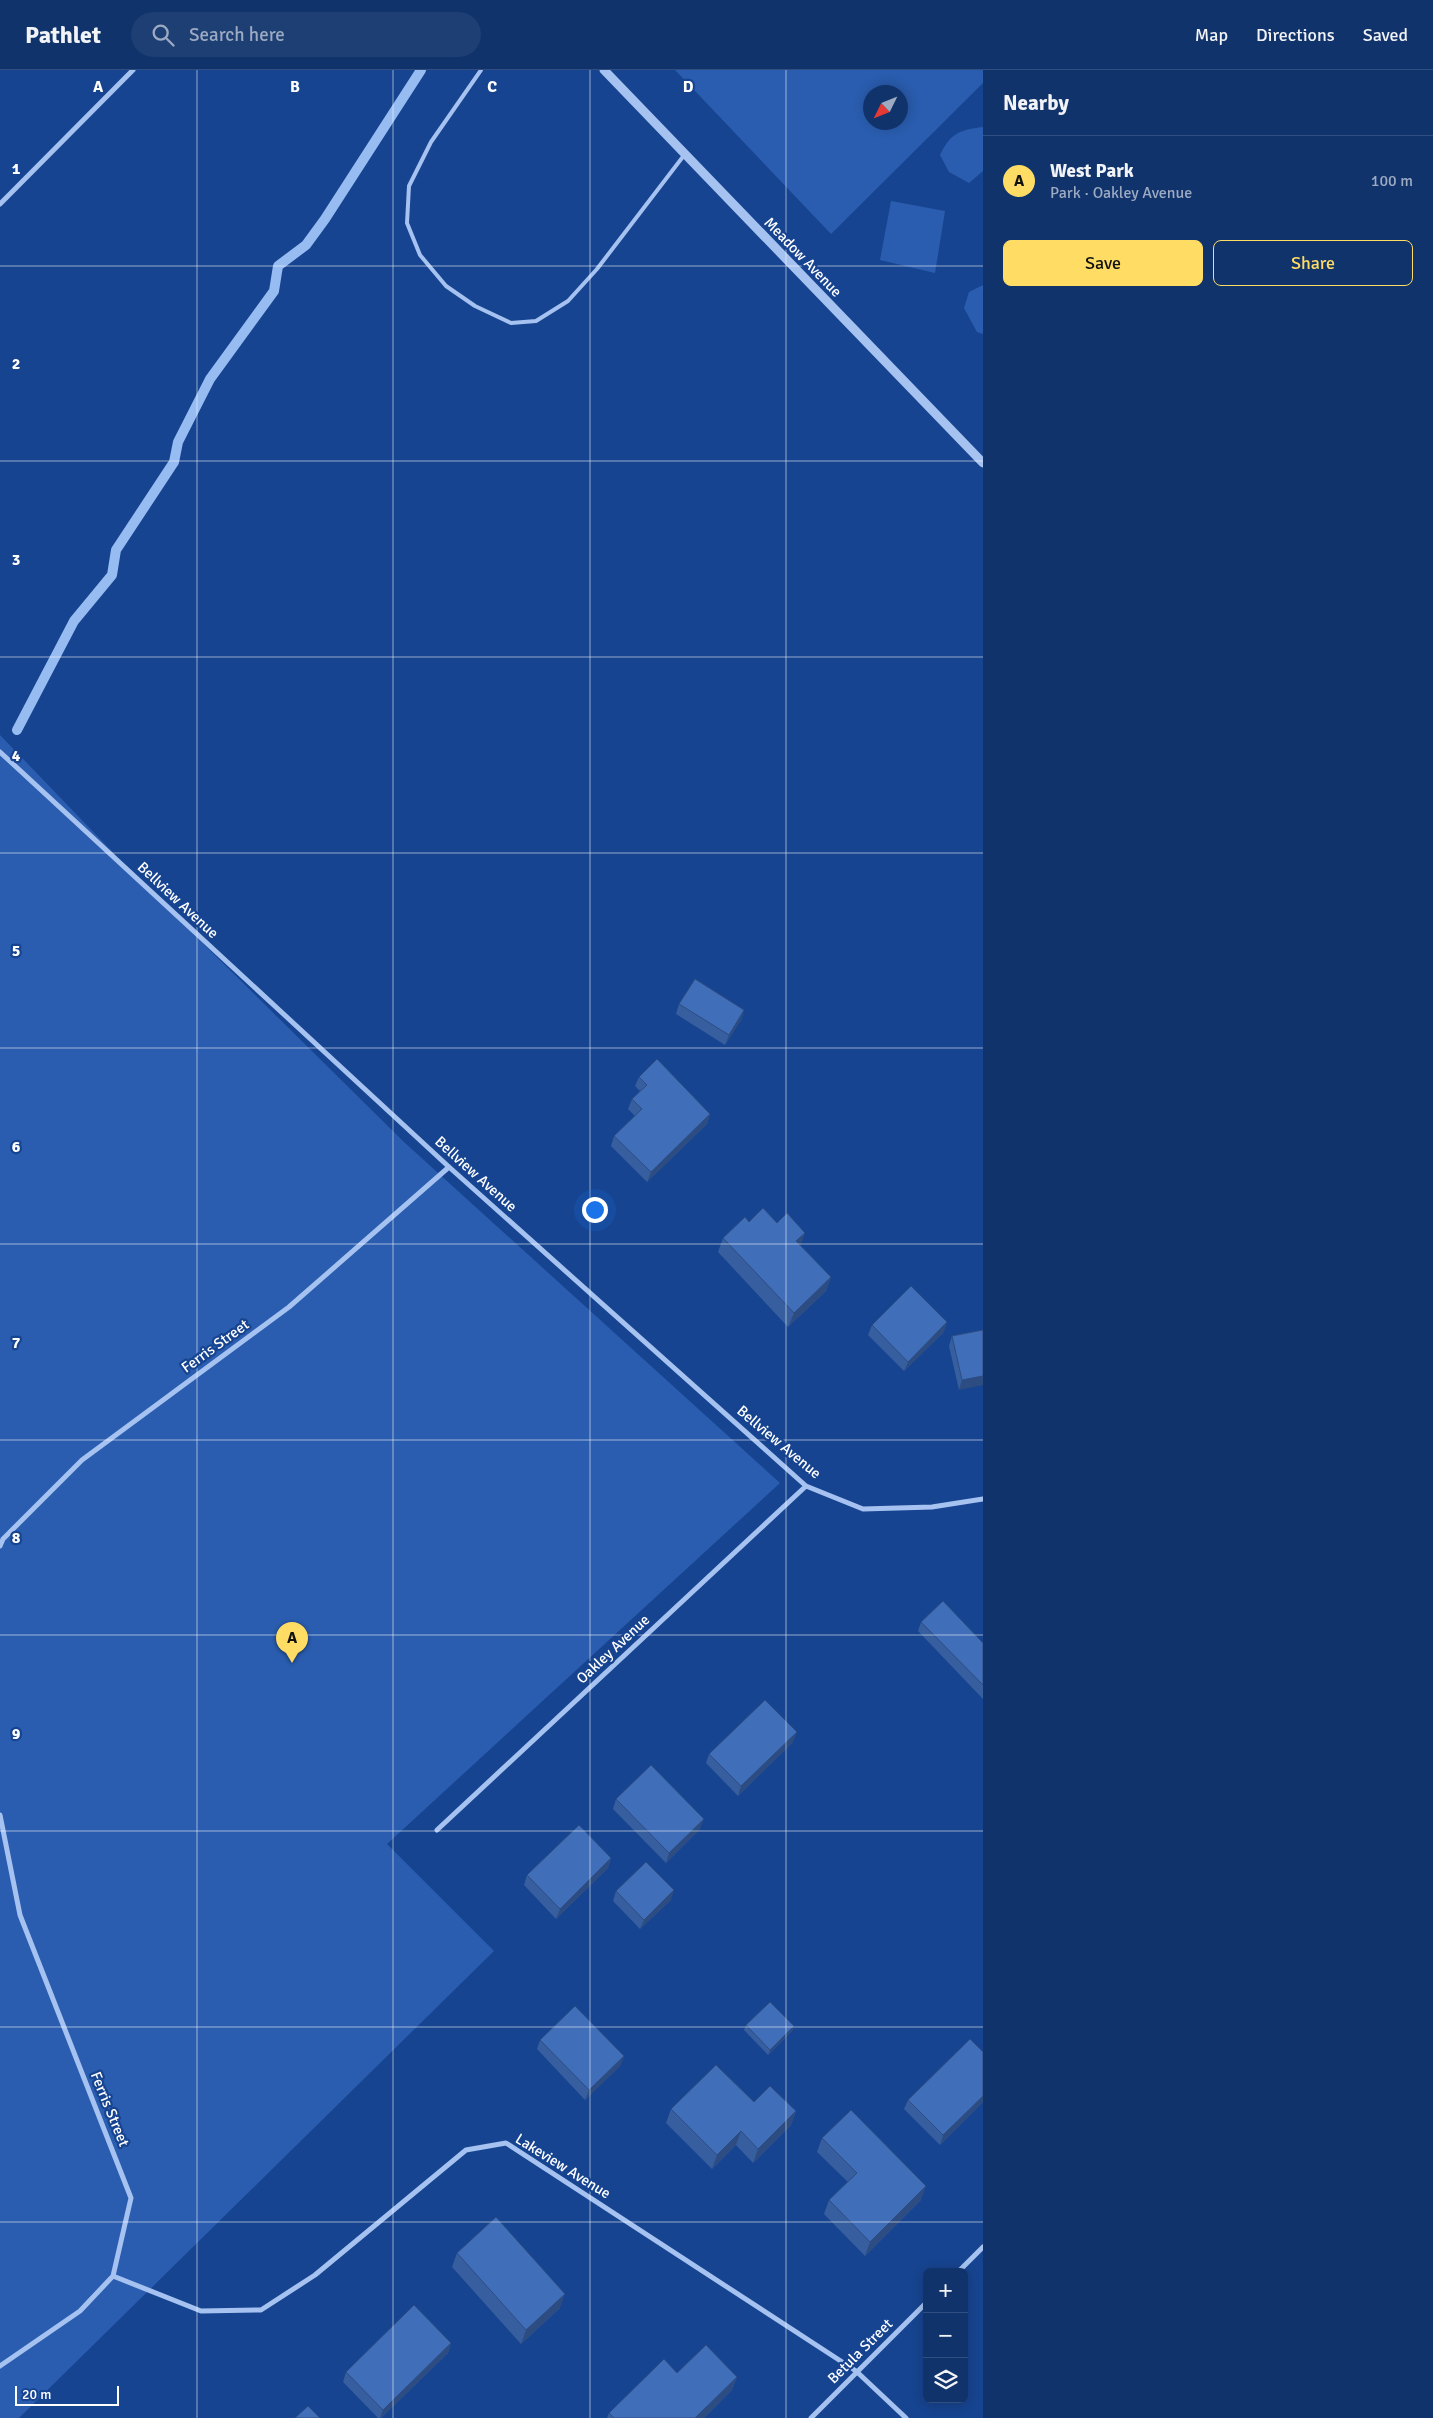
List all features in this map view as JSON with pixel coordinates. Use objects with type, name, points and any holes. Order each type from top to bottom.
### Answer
[{"type":"street","points":[[0,204],[133,70]]},
{"type":"street","name":"Meadow Avenue","points":[[604,70],[983,463]]},
{"type":"street","name":"Bellview Avenue","points":[[0,752],[449,1167],[806,1486],[863,1510],[932,1507],[983,1499]]},
{"type":"street","name":"Ferris Street","points":[[0,1546],[3,1539],[82,1460],[289,1307],[449,1167]]},
{"type":"street","name":"Oakley Avenue","points":[[438,1830],[806,1486]]},
{"type":"street","name":"Ferris Street","points":[[0,1815],[20,1915],[131,2198],[112,2276],[80,2311],[0,2366]]},
{"type":"street","name":"Lakeview Avenue","points":[[112,2276],[201,2311],[261,2310],[315,2275],[466,2150],[506,2143],[856,2371],[906,2418]]},
{"type":"street","points":[[962,2268],[983,2247]]},
{"type":"street","name":"Betula Street","points":[[811,2418],[923,2306]]},
{"type":"lane","points":[[481,70],[431,142],[409,186],[407,223],[420,255],[446,286],[475,306],[511,323],[536,321],[568,300],[597,269],[685,154]]},
{"type":"shaded area","points":[[675,70],[983,70],[983,83],[831,234]]},
{"type":"shaded area","points":[[983,127],[983,171],[969,183],[949,172],[940,155],[952,137],[962,131]]},
{"type":"shaded area","points":[[891,201],[945,211],[935,273],[880,260]]},
{"type":"shaded area","points":[[983,285],[983,334],[977,332],[964,308],[969,292]]},
{"type":"shaded area","points":[[0,735],[154,895],[404,1142],[780,1483],[387,1844],[494,1951],[19,2418],[0,2418]]},
{"type":"building","points":[[695,979],[744,1010],[729,1035],[679,1004]]},
{"type":"building","points":[[657,1059],[710,1114],[651,1172],[614,1136],[642,1109],[632,1099],[647,1085],[639,1077]]},
{"type":"building","points":[[763,1208],[777,1223],[787,1213],[805,1233],[796,1241],[831,1277],[794,1313],[723,1238],[745,1217],[749,1222]]},
{"type":"building","points":[[911,1286],[947,1322],[908,1362],[872,1325]]},
{"type":"building","points":[[983,1330],[983,1376],[962,1380],[952,1336]]},
{"type":"building","points":[[943,1601],[983,1643],[983,1685],[921,1622]]},
{"type":"building","points":[[765,1700],[797,1732],[741,1786],[709,1754]]},
{"type":"building","points":[[651,1765],[704,1819],[669,1853],[616,1799]]},
{"type":"building","points":[[579,1825],[611,1858],[560,1909],[527,1875]]},
{"type":"building","points":[[646,1862],[674,1890],[644,1920],[616,1891]]},
{"type":"building","points":[[770,2002],[794,2026],[770,2050],[746,2025]]},
{"type":"building","points":[[575,2006],[624,2056],[589,2090],[540,2040]]},
{"type":"building","points":[[970,2039],[983,2052],[983,2096],[943,2135],[908,2100]]},
{"type":"building","points":[[716,2065],[754,2102],[770,2086],[796,2111],[758,2149],[741,2131],[717,2155],[671,2109]]},
{"type":"building","points":[[851,2110],[926,2186],[870,2242],[829,2200],[857,2173],[822,2138]]},
{"type":"building","points":[[496,2217],[565,2294],[526,2330],[457,2253]]},
{"type":"building","points":[[414,2305],[451,2343],[383,2410],[346,2372]]},
{"type":"building","points":[[706,2345],[737,2377],[695,2418],[614,2418],[609,2413],[664,2359],[677,2373]]},
{"type":"building","points":[[308,2406],[320,2418],[295,2418]]},
{"type":"waterway","points":[[17,730],[74,621],[112,575],[116,550],[174,462],[178,442],[210,379],[274,291],[278,266],[306,245],[325,219],[421,70]]},
{"type":"place","name":"West Park","points":[[292,1663]]}]
